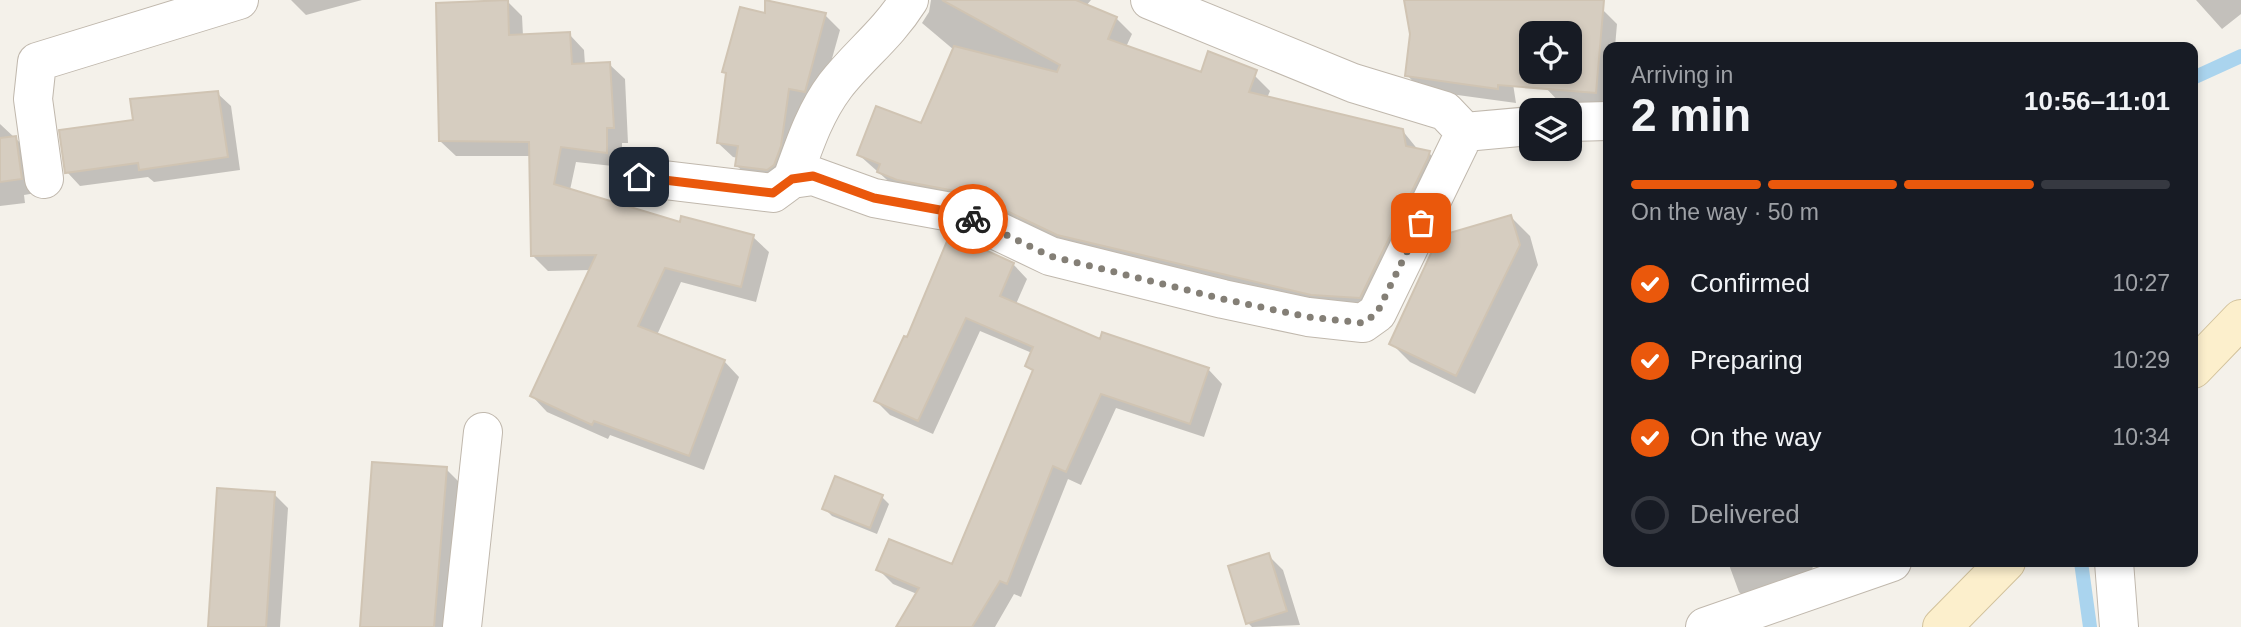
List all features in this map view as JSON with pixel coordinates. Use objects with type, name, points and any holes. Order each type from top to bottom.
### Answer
[{"type":"street","points":[[44,179],[33,99],[37,62],[239,0]]},
{"type":"street","points":[[792,179],[813,122],[836,85],[894,24],[909,0]]},
{"type":"street","points":[[1150,0],[1353,83],[1445,111],[1465,132]]},
{"type":"street","points":[[1582,122],[1603,121]]},
{"type":"street","points":[[1465,132],[1519,127]]},
{"type":"street","points":[[639,177],[773,193],[792,179],[813,176],[874,198],[962,214],[1050,256],[1223,299],[1308,317],[1363,323],[1377,313],[1465,132]]},
{"type":"street","points":[[2198,364],[2241,319]]},
{"type":"street","points":[[462,627],[483,432]]},
{"type":"street","points":[[1705,627],[1878,567]]},
{"type":"street","points":[[1942,627],[2001,567]]},
{"type":"street","points":[[2114,567],[2119,627]]},
{"type":"building","points":[[508,0],[509,35],[570,32],[572,64],[610,62],[614,128],[607,128],[607,153],[561,147],[554,184],[680,222],[681,216],[754,235],[741,287],[665,268],[638,326],[725,360],[689,456],[594,421],[592,425],[530,396],[596,255],[531,256],[529,142],[439,141],[436,3]]},
{"type":"building","points":[[765,0],[826,13],[805,92],[789,89],[781,146],[774,165],[767,170],[735,166],[738,146],[717,143],[726,73],[722,72],[740,7],[765,13]]},
{"type":"building","points":[[942,0],[1076,0],[1117,17],[1108,39],[1201,72],[1208,51],[1257,70],[1249,92],[1403,129],[1406,146],[1430,151],[1360,298],[1311,295],[1057,235],[971,194],[897,180],[877,172],[880,164],[857,155],[876,106],[921,123],[954,46],[1057,72],[1060,65]]},
{"type":"building","points":[[1404,0],[1604,0],[1596,93],[1498,85],[1498,89],[1405,76],[1410,34]]},
{"type":"building","points":[[218,91],[228,157],[139,170],[138,163],[65,173],[59,130],[133,120],[130,99]]},
{"type":"building","points":[[16,136],[22,179],[0,182],[0,138]]},
{"type":"building","points":[[1511,215],[1520,245],[1456,376],[1389,344],[1439,236]]},
{"type":"building","points":[[950,234],[1014,263],[1000,296],[1100,339],[1102,332],[1209,368],[1190,424],[1101,394],[1066,472],[1053,466],[1007,584],[1000,581],[972,627],[896,627],[919,588],[876,570],[889,539],[952,564],[1033,370],[1025,366],[1033,347],[966,318],[918,421],[874,401],[904,336],[907,337]]},
{"type":"building","points":[[372,462],[447,467],[434,627],[360,627]]},
{"type":"building","points":[[835,476],[883,495],[870,528],[822,509]]},
{"type":"building","points":[[217,488],[275,492],[266,627],[208,627]]},
{"type":"building","points":[[1269,553],[1287,611],[1246,624],[1228,566]]},
{"type":"waterway","points":[[2198,76],[2241,56]]},
{"type":"waterway","points":[[2082,567],[2090,627]]},
{"type":"way so far","points":[[973,219],[1050,256],[1223,299],[1308,317],[1363,323],[1377,313],[1421,223]]},
{"type":"route","points":[[639,177],[773,193],[792,179],[813,176],[874,198],[962,214],[973,219]]}]
